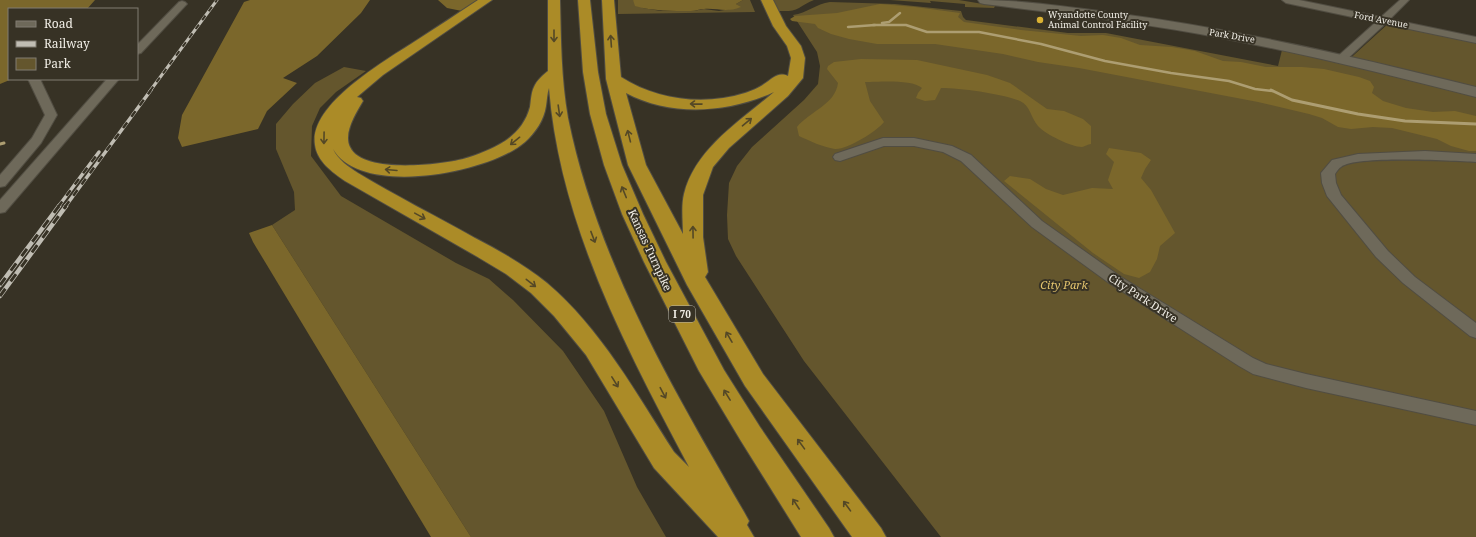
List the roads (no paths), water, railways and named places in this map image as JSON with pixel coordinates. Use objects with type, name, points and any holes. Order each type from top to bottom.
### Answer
[{"type":"highway","points":[[486,0],[374,82],[356,100],[347,114],[342,126],[340,142],[342,151],[360,164],[384,170],[417,171],[466,164],[510,145],[528,128],[538,109],[542,86],[554,73]]},
{"type":"highway","points":[[496,0],[358,86],[344,99],[326,124],[323,136],[324,147],[329,158],[339,169],[484,251],[514,269],[538,288],[562,311],[595,350],[664,460],[738,537]]},
{"type":"highway","points":[[554,0],[554,73],[560,117],[571,166],[585,216],[610,279],[651,371],[741,537]]},
{"type":"highway","name":"Kansas Turnpike","points":[[584,0],[590,72],[598,114],[614,166],[661,277],[712,371],[767,460],[818,537]]},
{"type":"highway","points":[[608,0],[614,79],[637,165],[698,285],[754,380],[870,537]]},
{"type":"highway","points":[[698,285],[693,237],[693,195],[704,166],[718,150],[782,93],[795,78],[798,58],[794,46],[756,0]]},
{"type":"highway","points":[[614,79],[638,93],[657,100],[676,103],[718,103],[737,100],[761,93],[775,85],[784,76],[787,55],[767,0]]},
{"type":"main road","name":"Park Drive","points":[[984,0],[1003,1],[1161,23],[1258,40],[1341,58],[1476,92]]},
{"type":"street","name":"Ford Avenue","points":[[1286,0],[1476,40]]},
{"type":"street","points":[[1341,58],[1405,0]]},
{"type":"street","points":[[138,50],[182,4]]},
{"type":"street","points":[[0,183],[37,140],[52,115],[34,80]]},
{"type":"street","points":[[0,209],[112,80]]},
{"type":"street","name":"City Park Drive","points":[[840,157],[883,142],[914,142],[947,149],[966,158],[1037,224],[1115,280],[1246,362],[1260,369],[1306,381],[1476,418]]},
{"type":"street","points":[[1476,158],[1425,155],[1358,158],[1338,162],[1328,173],[1329,183],[1334,196],[1382,254],[1409,280],[1476,332]]},
{"type":"waterway","points":[[882,23],[889,22],[900,13]]},
{"type":"waterway","points":[[848,27],[875,25]]},
{"type":"waterway","points":[[875,25],[906,25],[927,32],[979,32],[1041,44],[1105,61],[1171,73],[1229,81],[1255,89],[1273,91]]},
{"type":"waterway","points":[[1271,90],[1292,100],[1358,114],[1405,121],[1476,124]]},
{"type":"waterway","points":[[0,144],[4,143]]},
{"type":"railway","points":[[150,91],[217,0]]},
{"type":"railway","points":[[65,207],[151,90]]},
{"type":"railway","points":[[58,207],[99,152]]},
{"type":"railway","points":[[0,285],[59,206]]},
{"type":"railway","points":[[0,296],[66,206]]},
{"type":"place","name":"Wyandotte County Animal Control Facility","points":[[1040,20]]},
{"type":"park label","name":"City Park","points":[[1064,285]]}]
